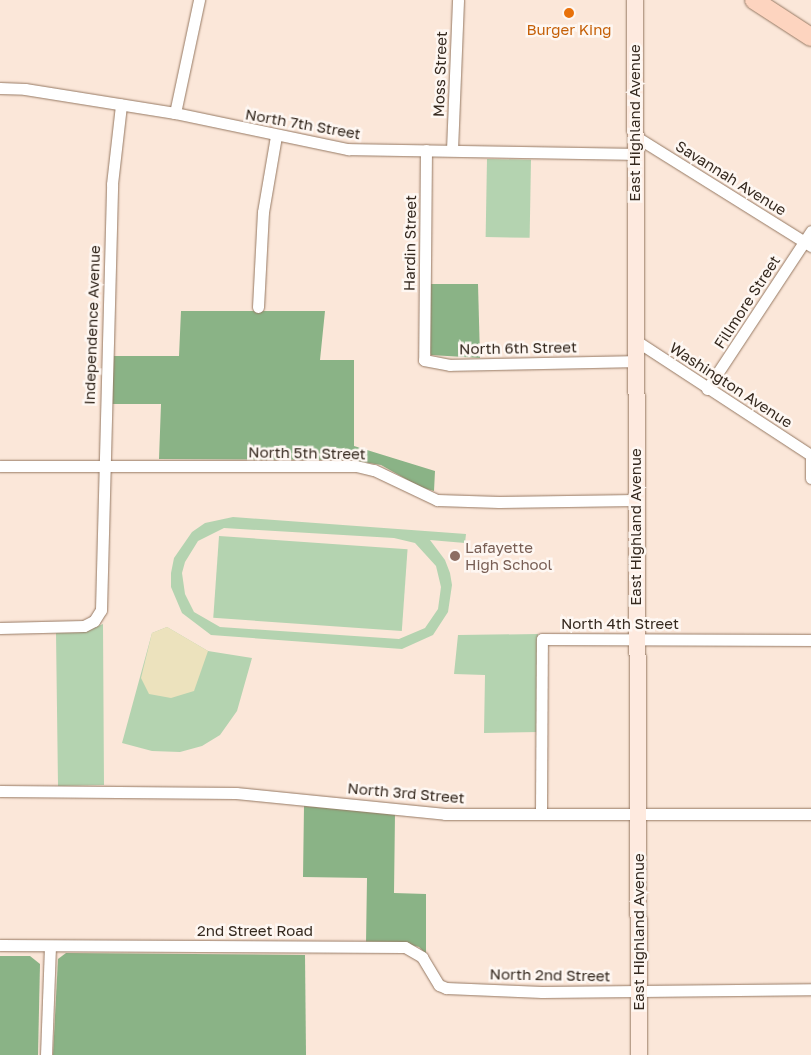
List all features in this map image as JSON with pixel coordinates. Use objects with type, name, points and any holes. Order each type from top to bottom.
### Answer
[{"type":"main road","points":[[754,0],[811,37]]},
{"type":"street","points":[[174,113],[199,0]]},
{"type":"street","name":"Moss Street","points":[[452,150],[458,0]]},
{"type":"street","name":"East Highland Avenue","points":[[635,0],[639,1055]]},
{"type":"street","name":"North 7th Street","points":[[0,88],[174,113],[276,136],[348,149],[635,154]]},
{"type":"street","name":"Independence Avenue","points":[[0,628],[70,628],[94,621],[102,610],[103,466],[112,184],[121,105]]},
{"type":"street","points":[[258,307],[263,212],[276,136]]},
{"type":"street","name":"Savannah Avenue","points":[[635,136],[808,243]]},
{"type":"street","name":"Hardin Street","points":[[424,337],[426,150]]},
{"type":"street","name":"Fillmore Street","points":[[707,389],[808,243],[811,231]]},
{"type":"street","name":"North 6th Street","points":[[424,337],[424,360],[450,365],[636,361]]},
{"type":"street","name":"Washington Avenue","points":[[635,340],[707,389],[811,455]]},
{"type":"street","points":[[811,455],[811,478]]},
{"type":"street","name":"North 5th Street","points":[[0,466],[356,466],[374,470],[437,500],[499,502],[636,500]]},
{"type":"street","name":"North 4th Street","points":[[541,814],[542,639],[811,640]]},
{"type":"street","name":"North 3rd Street","points":[[0,791],[236,793],[445,814],[811,814]]},
{"type":"street","name":"2nd Street Road","points":[[0,945],[405,947],[422,957],[439,985]]},
{"type":"street","points":[[46,1055],[50,946]]},
{"type":"street","name":"North 2nd Street","points":[[439,985],[446,988],[532,991],[811,990]]},
{"type":"green space","points":[[487,159],[531,160],[530,238],[486,237]]},
{"type":"green space","points":[[429,284],[478,284],[480,358],[431,355],[428,349]]},
{"type":"green space","points":[[181,311],[325,311],[320,360],[354,360],[354,446],[435,471],[434,491],[420,487],[381,465],[351,460],[159,459],[161,404],[110,404],[112,356],[179,356]]},
{"type":"green space","points":[[233,517],[466,534],[465,543],[430,540],[445,560],[450,573],[452,585],[448,612],[433,635],[402,649],[211,635],[182,613],[171,587],[174,558],[192,532],[205,523]],"holes":[[[224,528],[394,538],[415,543],[436,566],[441,587],[438,609],[425,628],[399,639],[220,627],[194,612],[185,594],[182,573],[185,562],[198,541]]]},
{"type":"green space","points":[[219,536],[408,549],[402,631],[213,618]]},
{"type":"green space","points":[[103,624],[104,785],[58,786],[56,633],[84,632]]},
{"type":"green space","points":[[167,627],[208,651],[252,658],[237,711],[220,735],[202,746],[180,752],[152,751],[122,743],[152,633]]},
{"type":"green space","points":[[538,634],[539,732],[484,733],[485,675],[454,674],[458,635]]},
{"type":"green space","points":[[304,806],[395,814],[394,893],[426,894],[426,954],[419,947],[407,944],[366,943],[367,878],[303,877]]},
{"type":"green space","points":[[66,953],[305,955],[306,1055],[53,1055],[58,959]]},
{"type":"green space","points":[[0,956],[30,956],[40,964],[38,1055],[0,1055]]},
{"type":"sand","points":[[167,627],[208,651],[194,691],[171,698],[149,694],[141,678],[152,633]]},
{"type":"place","name":"Burger King","points":[[569,13]]},
{"type":"place","name":"Lafayette High School","points":[[455,556]]}]
